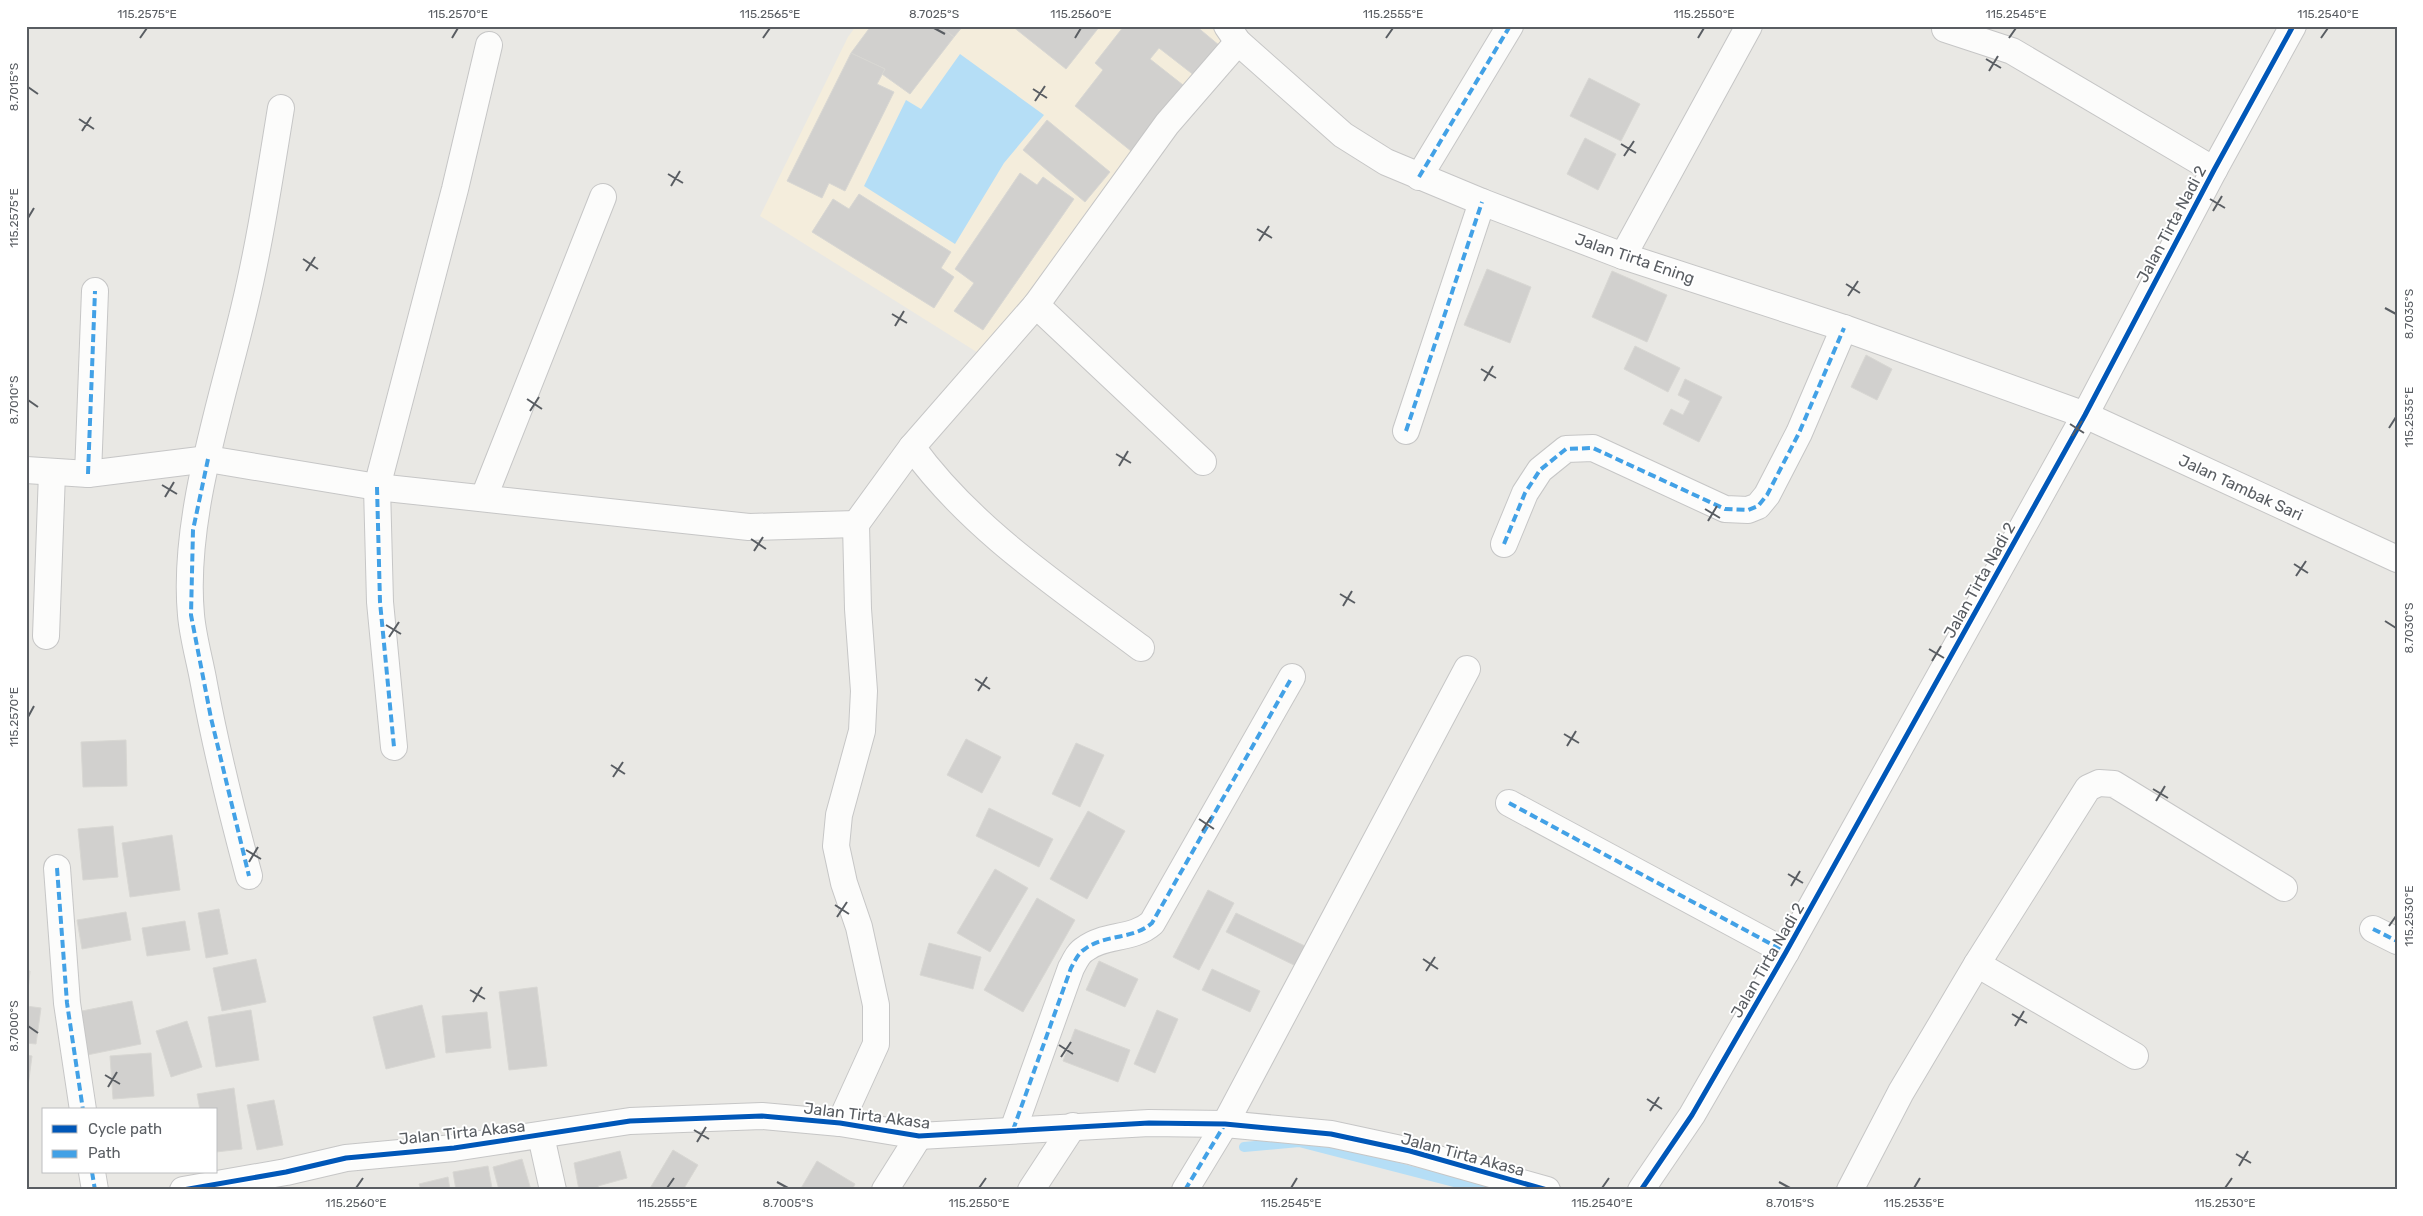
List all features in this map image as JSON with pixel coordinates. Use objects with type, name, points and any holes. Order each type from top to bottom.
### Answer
[{"type":"street","points":[[1419,177],[1510,26]]},
{"type":"street","points":[[1623,256],[1749,26]]},
{"type":"street","name":"Jalan Tirta Nadi 2","points":[[1641,1190],[1692,1115],[1786,952],[2085,415],[2214,170],[2293,26]]},
{"type":"street","points":[[1945,29],[2012,50],[2214,170]]},
{"type":"street","points":[[840,1124],[876,1044],[876,1005],[859,928],[844,883],[836,846],[839,815],[862,731],[864,691],[858,609],[856,524],[912,447],[1036,305],[1233,34]]},
{"type":"street","name":"Jalan Tirta Ening","points":[[1233,34],[1343,135],[1386,162],[1419,177],[1623,256],[1844,328],[2085,415]]},
{"type":"street","points":[[394,747],[380,602],[377,487],[455,189],[490,44]]},
{"type":"street","points":[[249,876],[213,728],[191,615],[190,576],[194,530],[208,459],[245,307],[266,205],[281,108]]},
{"type":"street","points":[[484,498],[603,197]]},
{"type":"street","points":[[1406,431],[1482,202]]},
{"type":"street","points":[[88,474],[95,291]]},
{"type":"street","points":[[1036,305],[1203,462]]},
{"type":"street","points":[[1504,544],[1526,493],[1540,470],[1566,449],[1593,448],[1725,509],[1748,510],[1758,506],[1767,496],[1790,450],[1844,328]]},
{"type":"street","name":"Jalan Tambak Sari","points":[[2085,415],[2397,559]]},
{"type":"street","points":[[912,447],[966,511],[1024,560],[1141,648]]},
{"type":"street","points":[[26,470],[88,474],[208,459],[377,487],[749,527],[856,524]]},
{"type":"street","points":[[46,636],[52,473]]},
{"type":"street","points":[[1185,1190],[1225,1124],[1467,669]]},
{"type":"street","points":[[1013,1130],[1071,968],[1078,955],[1091,945],[1136,933],[1152,923],[1292,677]]},
{"type":"street","points":[[1850,1190],[1901,1092],[1977,964],[2088,788],[2099,783],[2114,784],[2284,888]]},
{"type":"street","points":[[1509,803],[1786,952]]},
{"type":"street","points":[[57,868],[66,1003],[83,1108]]},
{"type":"street","points":[[2373,929],[2397,941]]},
{"type":"street","points":[[1977,964],[2135,1056]]},
{"type":"street","name":"Jalan Tirta Akasa","points":[[183,1190],[286,1172],[346,1158],[454,1148],[630,1121],[762,1116],[840,1124],[919,1136],[970,1135],[1013,1130],[1148,1123],[1225,1124],[1331,1134],[1410,1151],[1547,1190]]},
{"type":"street","points":[[1031,1190],[1073,1126]]},
{"type":"street","points":[[541,1136],[553,1190]]},
{"type":"street","points":[[886,1190],[919,1136]]},
{"type":"street","points":[[92,1174],[95,1190]]},
{"type":"shaded area","points":[[856,26],[1215,26],[1230,41],[1030,298],[980,354],[760,216],[848,37]]},
{"type":"water","points":[[960,54],[1044,115],[1004,163],[955,244],[864,186],[906,100],[921,109]]},
{"type":"building","points":[[871,26],[940,26],[954,37],[910,94],[882,74],[885,69],[851,53]]},
{"type":"building","points":[[940,26],[963,26],[954,37]]},
{"type":"building","points":[[1012,26],[1100,26],[1066,69]]},
{"type":"building","points":[[1124,26],[1196,26],[1220,46],[1195,76],[1159,48],[1150,59],[1183,85],[1131,151],[1075,106],[1103,70],[1095,63]]},
{"type":"building","points":[[851,53],[885,69],[877,84],[894,92],[845,191],[829,183],[822,198],[787,181]]},
{"type":"building","points":[[1589,78],[1640,104],[1621,141],[1570,116]]},
{"type":"building","points":[[1047,120],[1110,172],[1085,202],[1023,150]]},
{"type":"building","points":[[1585,138],[1616,154],[1598,190],[1567,174]]},
{"type":"building","points":[[1020,173],[1037,185],[1043,177],[1074,199],[983,330],[954,311],[974,283],[955,269]]},
{"type":"building","points":[[859,194],[951,252],[941,268],[954,277],[934,308],[812,232],[833,199],[849,209]]},
{"type":"building","points":[[1487,269],[1531,287],[1510,343],[1464,325]]},
{"type":"building","points":[[1612,271],[1667,295],[1647,342],[1592,317]]},
{"type":"building","points":[[1635,346],[1680,368],[1668,392],[1624,369]]},
{"type":"building","points":[[1866,355],[1892,369],[1877,400],[1851,387]]},
{"type":"building","points":[[1685,379],[1722,397],[1699,442],[1663,424],[1671,409],[1683,415],[1690,401],[1678,395]]},
{"type":"building","points":[[966,739],[1001,757],[982,793],[947,775]]},
{"type":"building","points":[[126,740],[127,786],[83,787],[81,742]]},
{"type":"building","points":[[1076,743],[1104,755],[1080,807],[1052,794]]},
{"type":"building","points":[[989,808],[1053,839],[1039,867],[976,836]]},
{"type":"building","points":[[1088,811],[1125,831],[1087,899],[1050,879]]},
{"type":"building","points":[[113,826],[118,877],[83,880],[78,829]]},
{"type":"building","points":[[172,835],[180,890],[130,897],[122,843]]},
{"type":"building","points":[[995,869],[1028,888],[990,952],[957,933]]},
{"type":"building","points":[[1208,890],[1234,903],[1199,970],[1173,957]]},
{"type":"building","points":[[1037,898],[1075,920],[1023,1012],[984,990]]},
{"type":"building","points":[[219,909],[228,954],[206,958],[198,913]]},
{"type":"building","points":[[126,912],[131,940],[82,949],[77,920]]},
{"type":"building","points":[[1236,913],[1307,947],[1298,967],[1226,932]]},
{"type":"building","points":[[185,921],[190,950],[147,956],[142,928]]},
{"type":"building","points":[[929,943],[981,957],[973,989],[920,975]]},
{"type":"building","points":[[256,959],[266,1002],[222,1011],[213,968]]},
{"type":"building","points":[[1099,961],[1138,979],[1125,1007],[1086,990]]},
{"type":"building","points":[[1212,969],[1260,991],[1250,1012],[1202,990]]},
{"type":"building","points":[[26,970],[30,971],[27,1000],[26,1000]]},
{"type":"building","points":[[537,987],[547,1066],[509,1070],[499,992]]},
{"type":"building","points":[[132,1001],[141,1044],[87,1055],[77,1012]]},
{"type":"building","points":[[422,1005],[435,1057],[386,1069],[373,1017]]},
{"type":"building","points":[[26,1006],[41,1008],[36,1044],[26,1043]]},
{"type":"building","points":[[251,1010],[259,1060],[216,1067],[208,1017]]},
{"type":"building","points":[[1157,1010],[1178,1019],[1155,1073],[1134,1064]]},
{"type":"building","points":[[487,1012],[491,1048],[446,1053],[442,1016]]},
{"type":"building","points":[[187,1021],[202,1067],[171,1077],[156,1031]]},
{"type":"building","points":[[1075,1029],[1130,1050],[1118,1082],[1063,1061]]},
{"type":"building","points":[[151,1053],[154,1096],[113,1099],[110,1056]]},
{"type":"building","points":[[26,1055],[32,1056],[27,1094],[26,1094]]},
{"type":"building","points":[[234,1088],[242,1149],[218,1152],[218,1108],[200,1108],[197,1094]]},
{"type":"building","points":[[274,1100],[283,1145],[257,1150],[247,1105]]},
{"type":"building","points":[[673,1150],[698,1165],[683,1190],[649,1190]]},
{"type":"building","points":[[620,1151],[627,1178],[598,1186],[599,1190],[579,1190],[574,1163]]},
{"type":"building","points":[[522,1159],[531,1190],[499,1190],[493,1167]]},
{"type":"building","points":[[817,1161],[855,1184],[852,1190],[800,1190]]},
{"type":"building","points":[[488,1166],[492,1188],[456,1190],[453,1172]]},
{"type":"building","points":[[448,1177],[450,1190],[421,1190],[419,1184]]},
{"type":"waterway","points":[[1244,1147],[1299,1142],[1485,1190]]},
{"type":"marked path","points":[[1419,177],[1510,26]]},
{"type":"marked path","points":[[1406,431],[1482,202]]},
{"type":"marked path","points":[[88,474],[95,291]]},
{"type":"marked path","points":[[1504,544],[1525,493],[1540,470],[1566,449],[1593,448],[1725,509],[1748,510],[1758,506],[1767,495],[1799,433],[1844,328]]},
{"type":"marked path","points":[[208,459],[193,530],[191,615],[211,718],[249,876]]},
{"type":"marked path","points":[[377,487],[380,602],[394,747]]},
{"type":"marked path","points":[[1013,1130],[1071,968],[1077,957],[1093,944],[1136,932],[1152,923],[1292,677]]},
{"type":"marked path","points":[[1509,803],[1786,952]]},
{"type":"marked path","points":[[57,868],[67,1003],[83,1108]]},
{"type":"marked path","points":[[2373,929],[2397,941]]},
{"type":"marked path","points":[[1185,1190],[1225,1124]]},
{"type":"marked path","points":[[92,1174],[95,1190]]},
{"type":"cycle path","points":[[1641,1190],[1692,1115],[1786,952],[2085,415],[2214,170],[2293,26]]},
{"type":"cycle path","points":[[183,1190],[286,1172],[346,1158],[454,1148],[630,1121],[762,1116],[840,1123],[919,1136],[1149,1123],[1225,1124],[1331,1134],[1410,1151],[1547,1190]]}]
